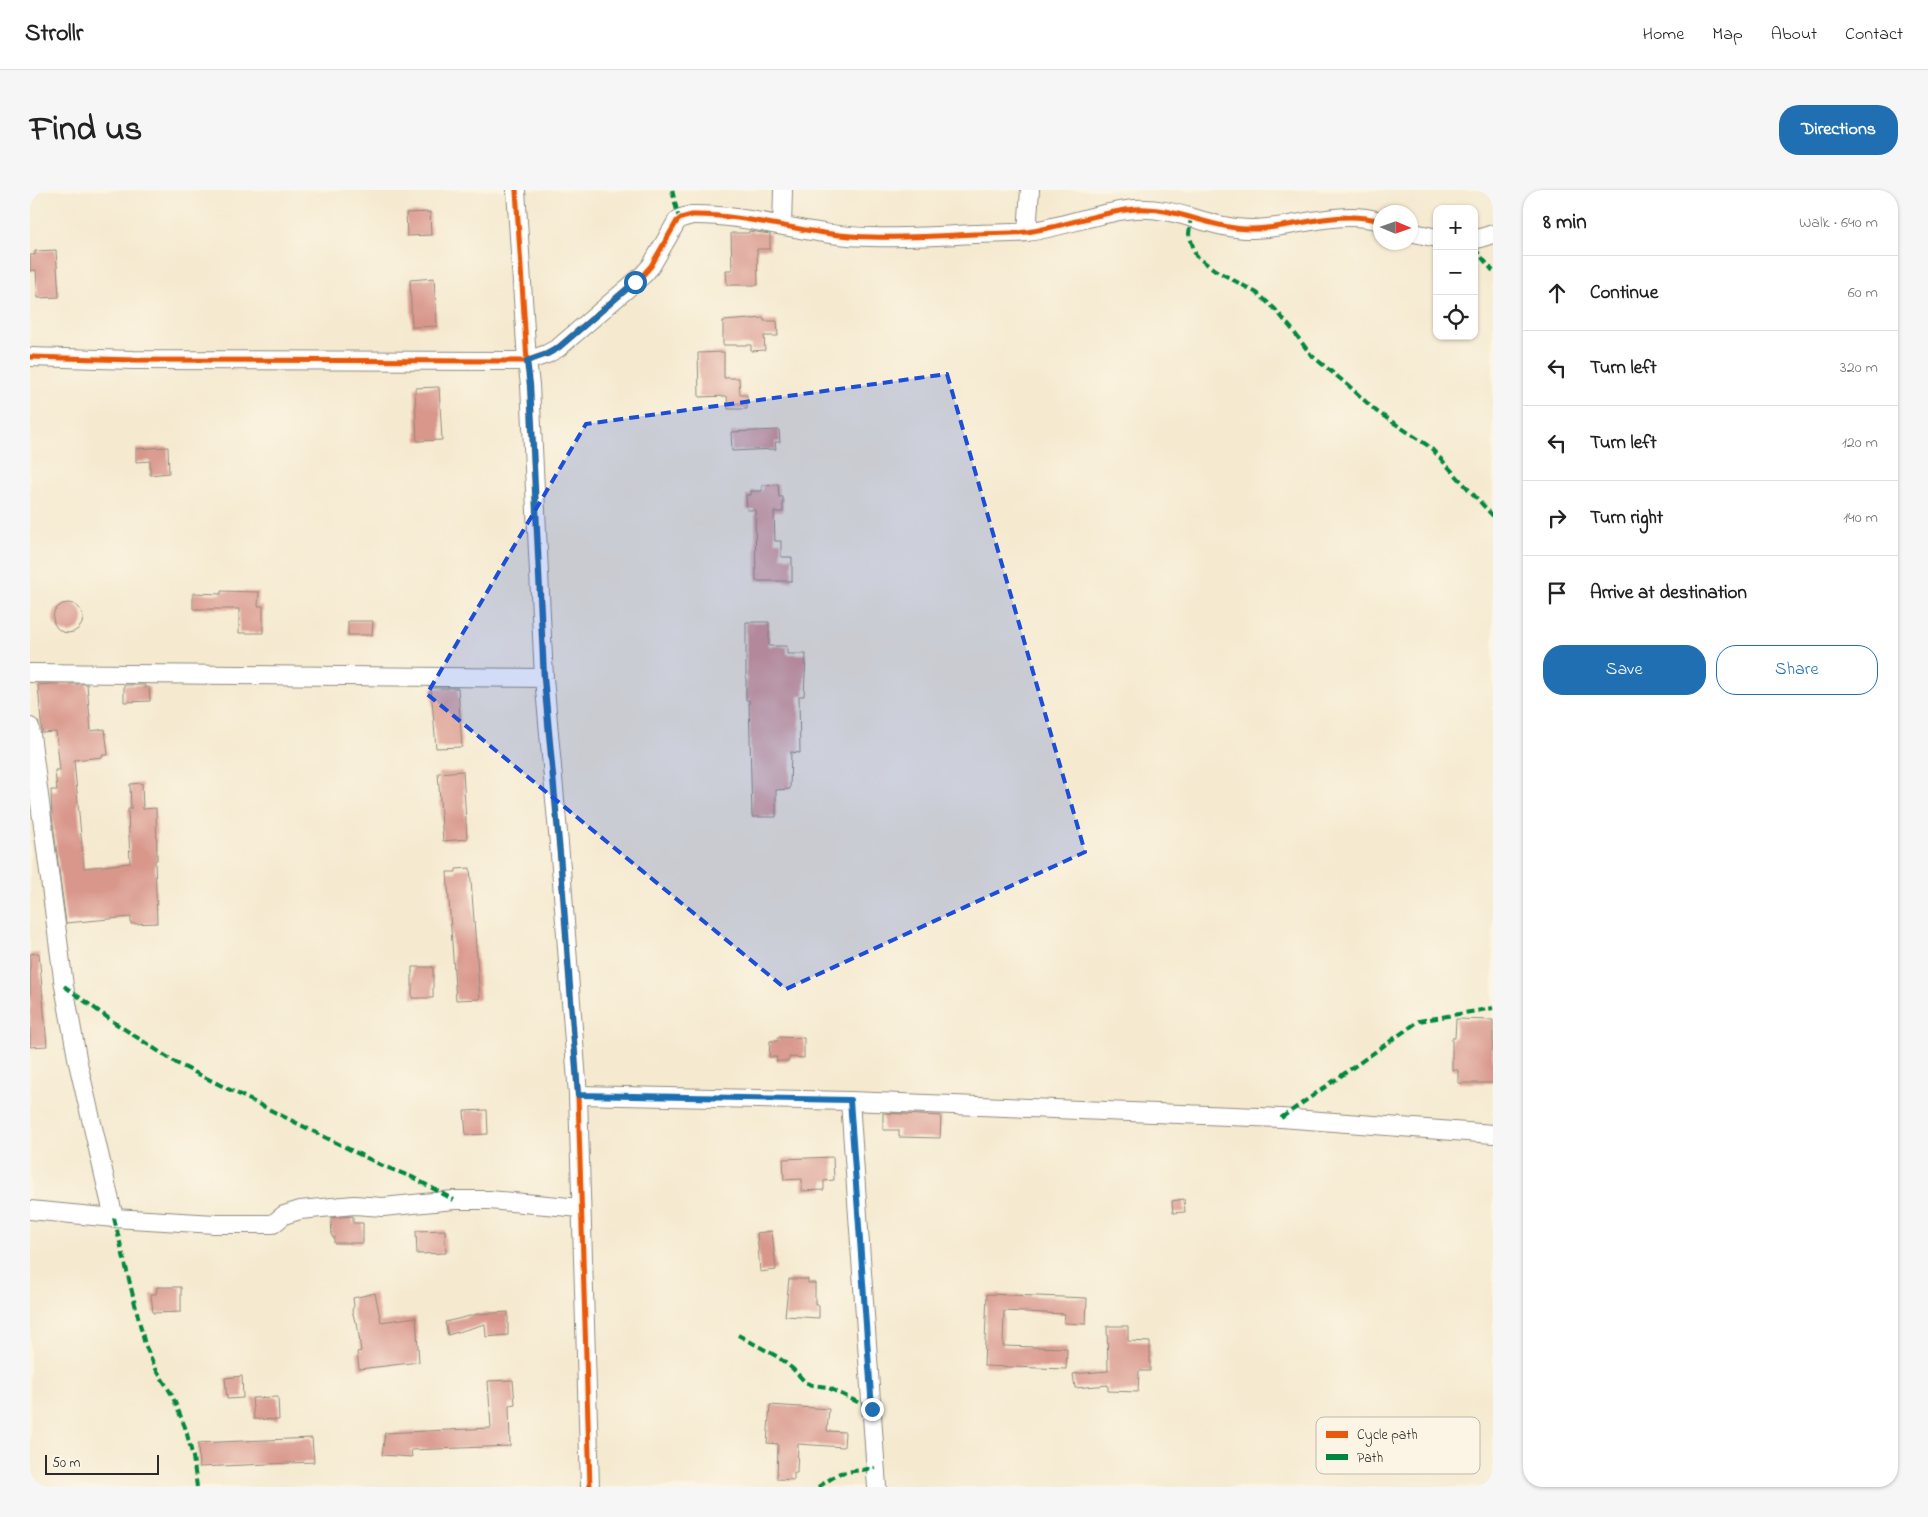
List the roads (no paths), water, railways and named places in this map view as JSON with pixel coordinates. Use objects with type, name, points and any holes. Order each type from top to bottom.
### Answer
[{"type":"street","points":[[516,190],[530,385],[544,678],[560,854],[578,1095],[590,1487]]},
{"type":"street","points":[[782,226],[783,190]]},
{"type":"street","points":[[1027,232],[1030,190]]},
{"type":"street","points":[[30,357],[134,360],[527,361],[558,348],[643,275],[651,266],[675,224],[681,218],[701,215],[832,235],[872,237],[1027,232],[1099,214],[1136,209],[1177,212],[1218,226],[1252,229],[1300,224],[1347,216],[1373,219]]},
{"type":"street","points":[[1418,234],[1433,237]]},
{"type":"street","points":[[1478,239],[1493,234]]},
{"type":"street","points":[[30,673],[544,678]]},
{"type":"street","points":[[30,727],[36,813],[64,986],[78,1062],[114,1218]]},
{"type":"street","points":[[578,1095],[850,1100],[1282,1118],[1493,1134]]},
{"type":"street","points":[[850,1100],[877,1487]]},
{"type":"street","points":[[30,1210],[114,1218],[215,1224],[273,1224],[284,1215],[300,1210],[354,1204],[383,1206],[454,1200],[489,1200],[580,1208]]}]
